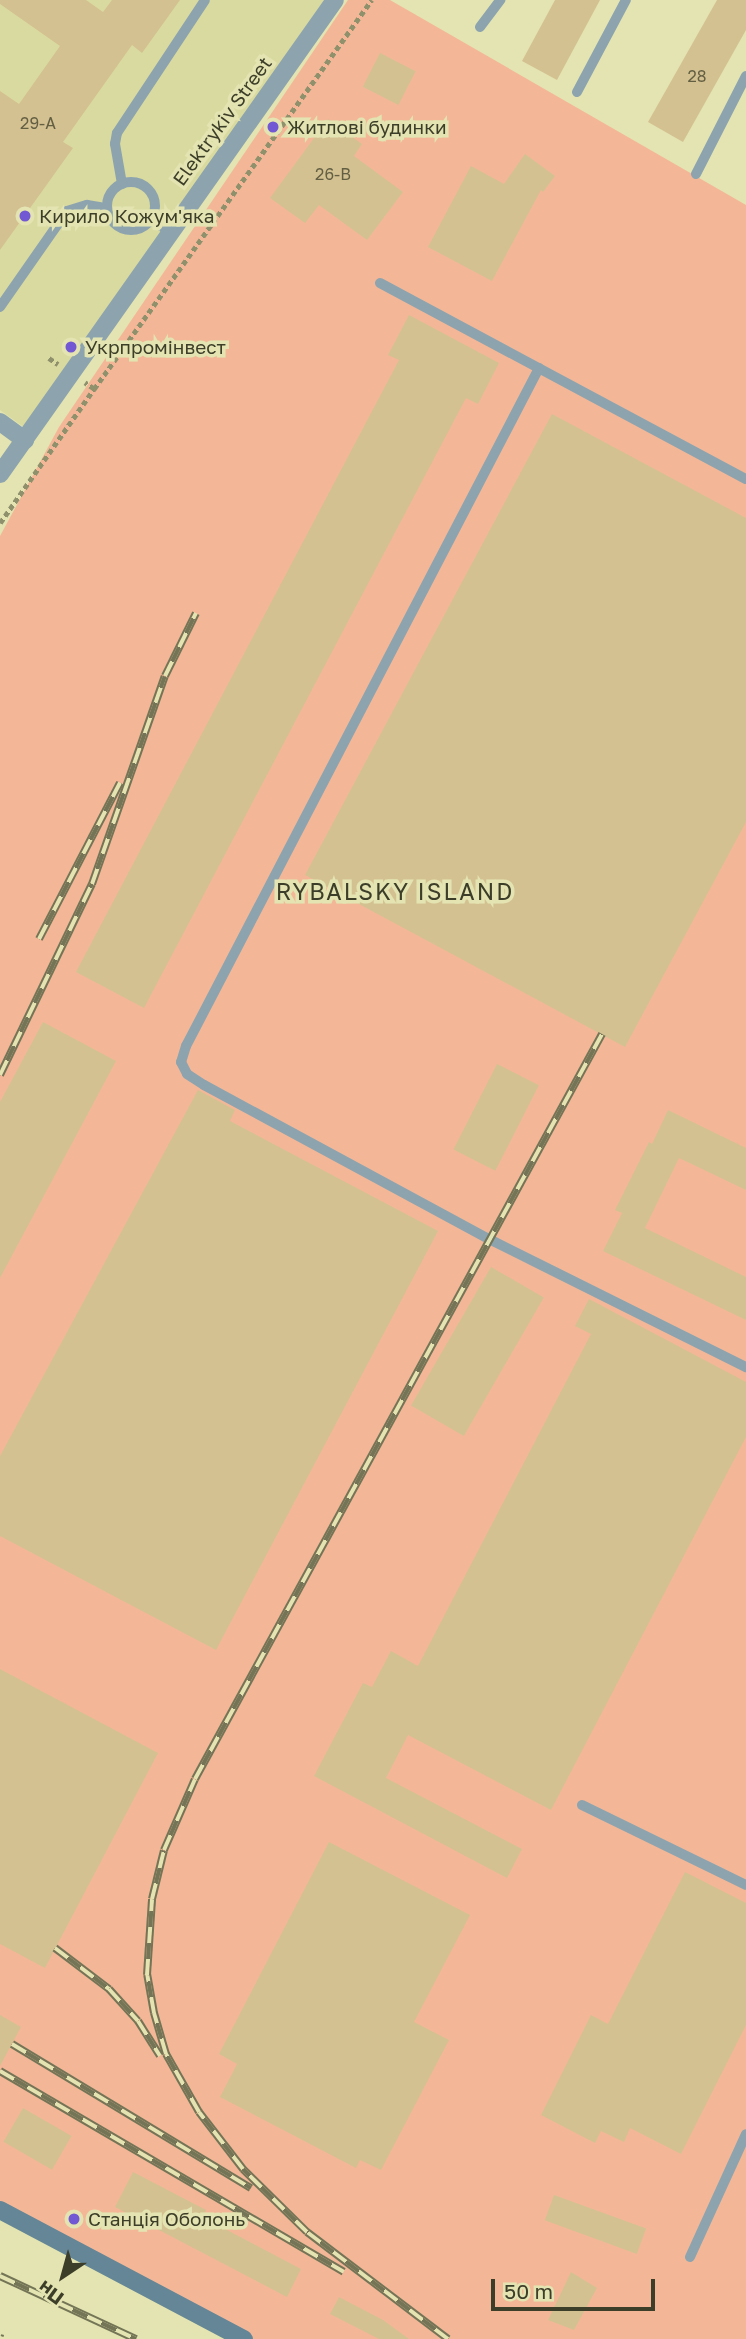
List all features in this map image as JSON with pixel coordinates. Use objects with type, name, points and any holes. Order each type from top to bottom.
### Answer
[{"type":"street","name":"Elektrykiv Street","points":[[2,469],[329,3]]},
{"type":"street","points":[[0,422],[24,440]]},
{"type":"street","points":[[0,2210],[244,2339]]},
{"type":"lane","points":[[122,184],[115,144],[117,133],[205,0]]},
{"type":"lane","points":[[480,27],[500,0]]},
{"type":"lane","points":[[577,92],[626,0]]},
{"type":"lane","points":[[696,174],[746,76]]},
{"type":"lane","points":[[132,182],[150,190],[156,209],[145,226],[126,230],[110,218],[107,208],[114,189],[122,184],[132,182]]},
{"type":"lane","points":[[0,307],[67,211],[87,205],[107,208]]},
{"type":"lane","points":[[152,219],[169,232]]},
{"type":"lane","points":[[380,283],[746,479]]},
{"type":"lane","points":[[539,368],[186,1046],[181,1062],[187,1074],[204,1085],[407,1195],[746,1367]]},
{"type":"lane","points":[[582,1805],[746,1885]]},
{"type":"lane","points":[[690,2257],[746,2134]]},
{"type":"path","points":[[94,389],[371,0]]},
{"type":"shaded area","points":[[0,0],[324,0],[25,428],[0,410]]},
{"type":"shaded area","points":[[348,0],[390,0],[746,205],[746,2339],[236,2339],[0,2209],[0,536],[59,427]]},
{"type":"building","points":[[0,0],[86,0],[103,12],[112,0],[180,0],[142,53],[132,45],[63,142],[73,148],[0,250],[0,91],[19,104],[60,46],[0,4]]},
{"type":"building","points":[[555,0],[600,0],[557,80],[522,61]]},
{"type":"building","points":[[717,0],[746,0],[746,30],[683,142],[648,122]]},
{"type":"building","points":[[380,53],[416,71],[398,105],[363,87]]},
{"type":"building","points":[[328,119],[362,144],[354,156],[403,192],[367,240],[319,205],[305,223],[270,198]]},
{"type":"building","points":[[525,154],[555,176],[543,192],[541,190],[492,281],[428,247],[471,166],[504,184]]},
{"type":"building","points":[[409,315],[499,363],[478,404],[466,398],[144,1008],[76,972],[399,360],[388,355]]},
{"type":"building","points":[[552,414],[746,518],[746,822],[625,1047],[305,875]]},
{"type":"building","points":[[43,1022],[116,1061],[0,1278],[0,1102]]},
{"type":"building","points":[[497,1064],[539,1085],[495,1171],[453,1150]]},
{"type":"building","points":[[198,1090],[235,1110],[230,1121],[438,1231],[216,1650],[0,1536],[0,1456]]},
{"type":"building","points":[[668,1110],[746,1148],[746,1190],[679,1158],[645,1228],[746,1277],[746,1320],[603,1251],[622,1213],[615,1210]]},
{"type":"building","points":[[491,1267],[544,1298],[464,1436],[411,1406]]},
{"type":"building","points":[[589,1299],[746,1382],[746,1437],[551,1810],[408,1735],[386,1778],[522,1849],[507,1878],[314,1776],[363,1683],[372,1687],[391,1651],[418,1666],[591,1334],[575,1326]]},
{"type":"building","points":[[0,1669],[158,1753],[45,1968],[0,1944]]},
{"type":"building","points":[[329,1842],[470,1915],[414,2022],[449,2040],[381,2170],[360,2160],[356,2168],[220,2097],[237,2064],[219,2054]]},
{"type":"building","points":[[685,1872],[746,1903],[746,2025],[681,2154],[630,2128],[624,2142],[601,2131],[595,2143],[541,2115],[591,2015],[608,2024]]},
{"type":"building","points":[[0,2015],[21,2027],[0,2066]]},
{"type":"building","points":[[23,2108],[71,2136],[52,2170],[4,2142]]},
{"type":"building","points":[[133,2172],[206,2210],[202,2217],[301,2269],[287,2297],[115,2207]]},
{"type":"building","points":[[554,2195],[646,2229],[637,2254],[545,2220]]},
{"type":"building","points":[[571,2272],[597,2288],[574,2330],[548,2320]]},
{"type":"building","points":[[339,2297],[383,2320],[409,2339],[379,2339],[330,2314]]},
{"type":"railway","points":[[0,1075],[92,884],[165,676],[196,613]]},
{"type":"railway","points":[[39,939],[120,783]]},
{"type":"railway","points":[[448,2339],[307,2232],[243,2169],[199,2112],[166,2054],[154,2013],[147,1975],[152,1899],[164,1850],[195,1779],[602,1034]]},
{"type":"railway","points":[[55,1948],[109,1989],[138,2021],[160,2056]]},
{"type":"railway","points":[[12,2044],[251,2188]]},
{"type":"railway","points":[[0,2071],[344,2272]]},
{"type":"railway","points":[[0,2276],[136,2339]]},
{"type":"place","name":"Житлові будинки","points":[[273,127]]},
{"type":"place","name":"Кирило Кожум'яка","points":[[25,216]]},
{"type":"place","name":"Укрпромінвест","points":[[71,347]]},
{"type":"place","name":"Cтанція Оболонь","points":[[74,2219]]},
{"type":"district","name":"RYBALSKY ISLAND","points":[[395,891]]}]
